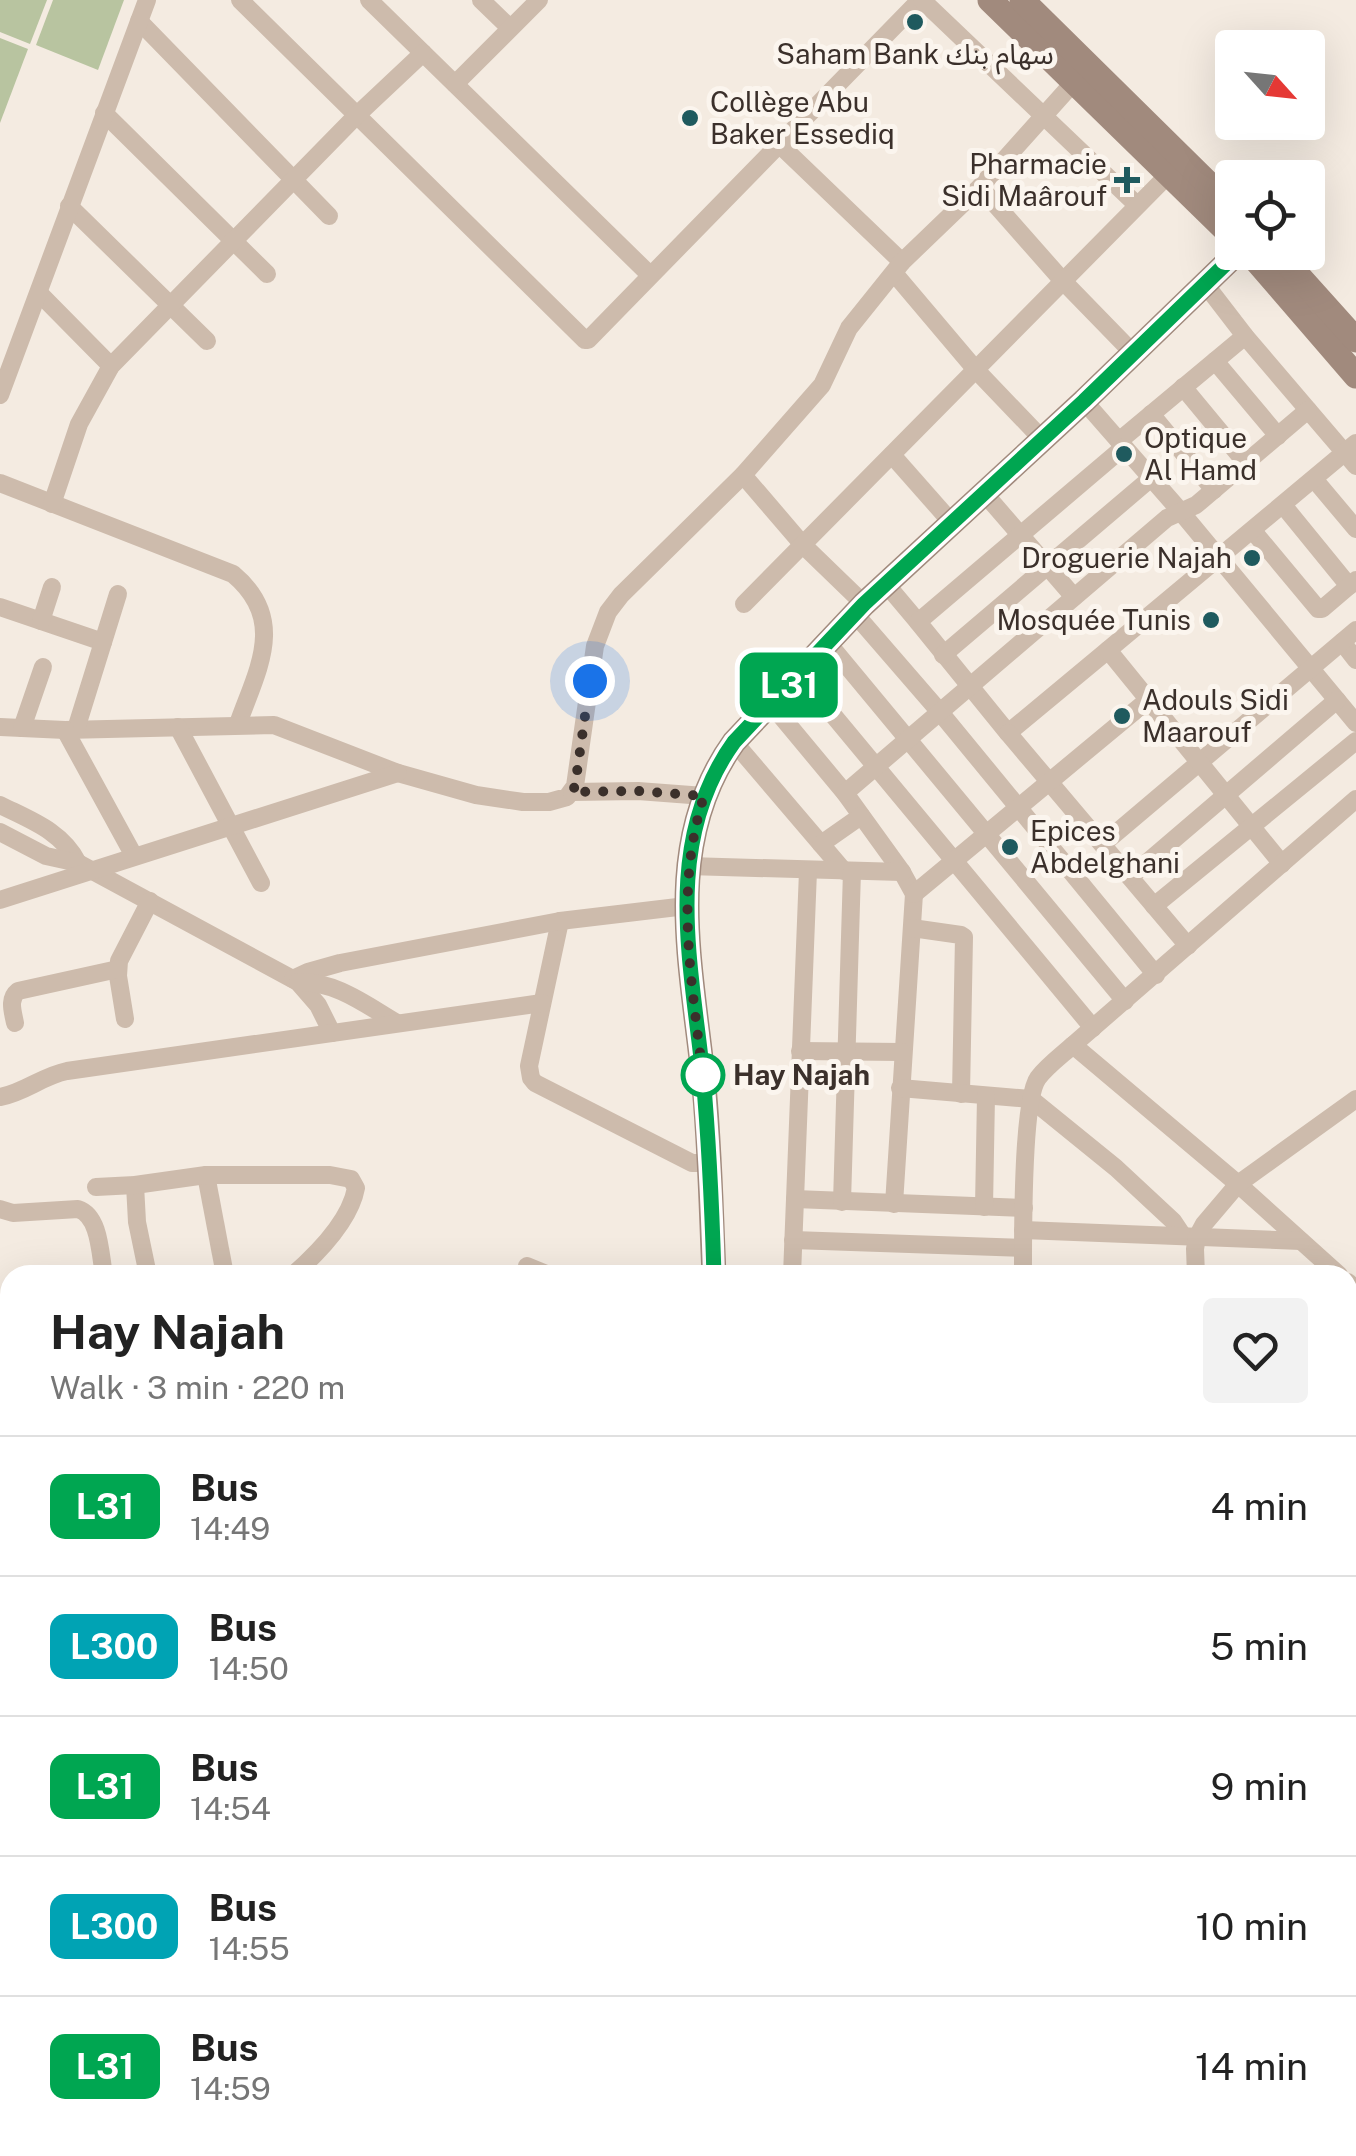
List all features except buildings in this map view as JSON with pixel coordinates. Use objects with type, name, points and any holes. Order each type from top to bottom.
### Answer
[{"type":"street","points":[[0,395],[147,0]]},
{"type":"street","points":[[240,0],[582,339],[588,340],[921,0],[1137,205]]},
{"type":"street","points":[[369,0],[650,275]]},
{"type":"street","points":[[481,0],[510,28]]},
{"type":"street","points":[[455,84],[539,0]]},
{"type":"street","points":[[990,0],[1215,219]]},
{"type":"street","points":[[1022,0],[1215,190]]},
{"type":"street","points":[[139,21],[329,216]]},
{"type":"street","points":[[52,504],[79,424],[110,366],[423,53]]},
{"type":"street","points":[[0,727],[71,729],[262,723],[286,728],[398,772],[476,794],[523,802],[568,798],[575,786],[596,646],[608,612],[744,475],[822,384],[849,328],[898,267],[980,187],[1074,82]]},
{"type":"street","points":[[104,113],[268,274]]},
{"type":"street","points":[[780,145],[898,267],[976,370],[1042,439]]},
{"type":"street","points":[[744,604],[1169,174]]},
{"type":"street","points":[[980,187],[1062,280],[1133,352]]},
{"type":"street","points":[[69,206],[207,341]]},
{"type":"street","points":[[714,1265],[710,1163],[686,906],[693,834],[717,766],[734,742],[860,609],[1219,270]]},
{"type":"street","points":[[1265,270],[1356,376]]},
{"type":"street","points":[[1293,270],[1356,340]]},
{"type":"street","points":[[1008,733],[1314,479],[1352,454],[1308,410],[1205,284]]},
{"type":"street","points":[[38,294],[110,366]]},
{"type":"street","points":[[918,622],[1021,536],[1151,414],[1245,336]]},
{"type":"street","points":[[1216,360],[1278,436]]},
{"type":"street","points":[[1183,388],[1246,463]]},
{"type":"street","points":[[1084,401],[1356,724]]},
{"type":"street","points":[[845,793],[1167,518],[1196,505],[1308,410]]},
{"type":"street","points":[[1151,414],[1214,490]]},
{"type":"street","points":[[892,454],[952,522]]},
{"type":"street","points":[[744,475],[860,609],[1156,974]]},
{"type":"street","points":[[943,655],[1150,479]]},
{"type":"street","points":[[1314,479],[1356,529]]},
{"type":"street","points":[[0,484],[233,574],[246,585],[260,609],[265,644],[238,724]]},
{"type":"street","points":[[984,493],[1074,597]]},
{"type":"street","points":[[1252,532],[1315,608],[1322,609],[1353,583],[1283,506]]},
{"type":"street","points":[[886,584],[1188,946]]},
{"type":"street","points":[[41,621],[52,586]]},
{"type":"street","points":[[118,594],[71,729],[134,856]]},
{"type":"street","points":[[0,607],[103,642]]},
{"type":"street","points":[[1102,844],[1349,636],[1356,660]]},
{"type":"street","points":[[828,643],[1124,1001]]},
{"type":"street","points":[[1108,650],[1282,864]]},
{"type":"street","points":[[22,728],[43,667]]},
{"type":"street","points":[[799,674],[1093,1028]]},
{"type":"street","points":[[914,894],[1148,700]]},
{"type":"street","points":[[1130,877],[1337,700]]},
{"type":"street","points":[[771,704],[845,793],[914,894],[894,1204]]},
{"type":"street","points":[[178,727],[261,884]]},
{"type":"street","points":[[1154,906],[1356,741]]},
{"type":"street","points":[[734,742],[848,871],[842,1202]]},
{"type":"street","points":[[0,900],[85,866],[134,856],[398,772]]},
{"type":"street","points":[[572,792],[704,796]]},
{"type":"street","points":[[0,804],[60,837],[85,866]]},
{"type":"street","points":[[1023,1265],[1030,1100],[1038,1078],[1353,806]]},
{"type":"street","points":[[821,844],[862,816]]},
{"type":"street","points":[[0,832],[46,856],[85,866],[296,980],[318,1005],[332,1033]]},
{"type":"street","points":[[688,866],[902,872]]},
{"type":"street","points":[[792,1265],[808,871]]},
{"type":"street","points":[[124,1019],[118,969],[150,901]]},
{"type":"street","points":[[296,980],[323,966],[560,921],[686,906]]},
{"type":"street","points":[[560,921],[529,1066],[535,1084],[692,1163],[710,1163]]},
{"type":"street","points":[[912,928],[964,937],[961,1094]]},
{"type":"street","points":[[15,1023],[12,1001],[18,991],[118,969]]},
{"type":"street","points":[[296,980],[335,988],[397,1024]]},
{"type":"street","points":[[0,1097],[67,1071],[542,1003]]},
{"type":"street","points":[[1073,1045],[1328,1265]]},
{"type":"street","points":[[800,1050],[902,1052]]},
{"type":"street","points":[[900,1088],[1030,1100],[1116,1168],[1190,1236],[1196,1265]]},
{"type":"street","points":[[984,1207],[986,1096]]},
{"type":"street","points":[[1190,1236],[1238,1184],[1356,1100]]},
{"type":"street","points":[[206,1175],[223,1265]]},
{"type":"street","points":[[96,1187],[206,1175],[330,1175],[350,1179],[356,1188],[350,1208],[303,1265]]},
{"type":"street","points":[[135,1185],[146,1265]]},
{"type":"street","points":[[795,1200],[1024,1208]]},
{"type":"street","points":[[0,1208],[13,1213],[78,1209],[86,1212],[92,1220],[102,1265]]},
{"type":"street","points":[[793,1240],[1190,1236],[1301,1241]]},
{"type":"green space","points":[[0,0],[47,0],[30,44],[0,32]]},
{"type":"green space","points":[[53,0],[124,0],[98,70],[36,45]]},
{"type":"green space","points":[[0,38],[28,49],[0,123]]},
{"type":"bus line","name":"L31","points":[[714,1265],[703,1078],[686,906],[693,834],[717,766],[734,742],[864,604],[1219,270]]},
{"type":"place","name":"Saham Bank سهام بنك","points":[[915,22]]},
{"type":"place","name":"Collège Abu Baker Essediq","points":[[690,118]]},
{"type":"place","name":"Pharmacie Sidi Maârouf","points":[[1127,180]]},
{"type":"place","name":"Optique Al Hamd","points":[[1124,454]]},
{"type":"place","name":"Droguerie Najah","points":[[1252,558]]},
{"type":"place","name":"Mosquée Tunis","points":[[1211,620]]},
{"type":"place","name":"Adouls Sidi Maarouf","points":[[1122,716]]},
{"type":"place","name":"Epices Abdelghani","points":[[1010,847]]},
{"type":"place","name":"Hay Najah","points":[[703,1075]]},
{"type":"route","points":[[590,681],[572,792],[704,796],[693,834],[686,906],[703,1075]]}]
